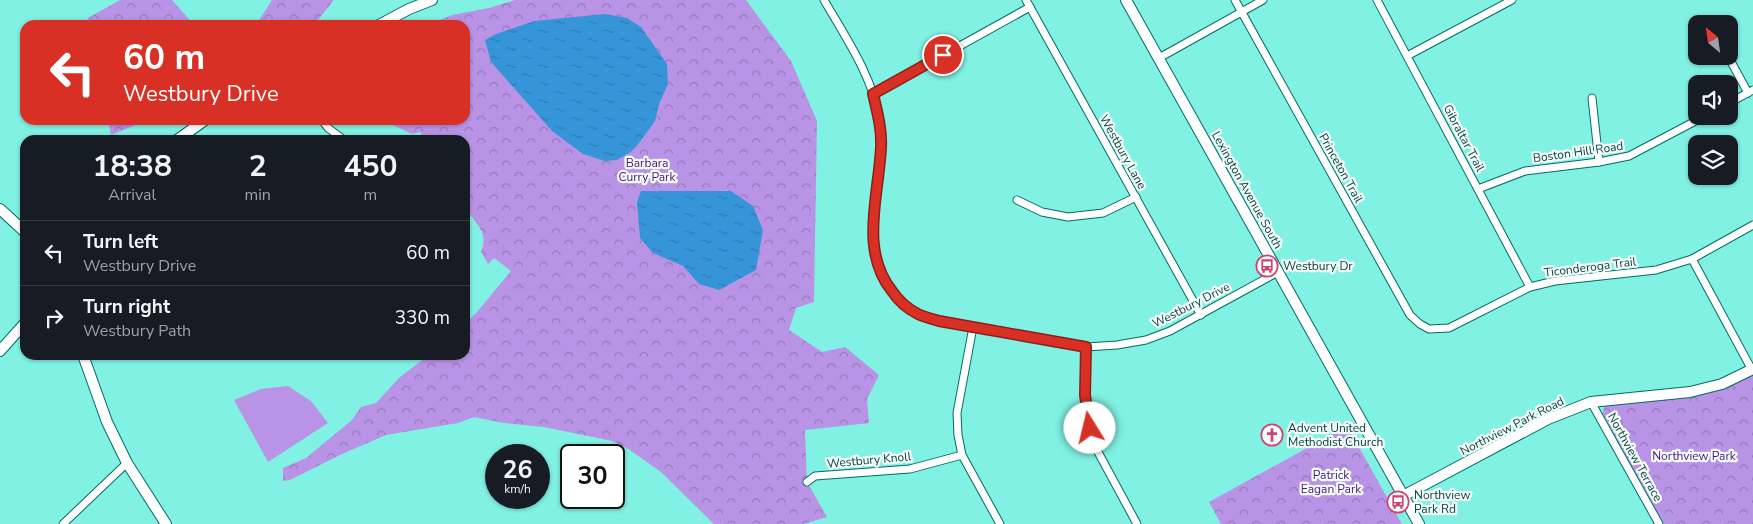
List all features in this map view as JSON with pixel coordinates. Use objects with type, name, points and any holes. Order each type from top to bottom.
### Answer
[{"type":"street","points":[[388,20],[432,0]]},
{"type":"street","name":"Westbury Drive","points":[[824,0],[861,65],[873,94],[880,121],[882,145],[873,236],[876,262],[884,282],[898,300],[916,313],[939,321],[973,328],[1086,347],[1117,346],[1146,340],[1170,331],[1278,272]]},
{"type":"street","name":"Westbury Lane","points":[[1026,0],[1201,314]]},
{"type":"street","name":"Lexington Avenue South","points":[[1126,0],[1419,524]]},
{"type":"street","name":"Princeton Trail","points":[[1235,0],[1410,315],[1429,329]]},
{"type":"street","points":[[1159,58],[1263,0]]},
{"type":"street","name":"Gibraltar Trail","points":[[1377,0],[1530,286]]},
{"type":"street","points":[[1407,56],[1512,0]]},
{"type":"street","points":[[873,94],[1030,7]]},
{"type":"street","points":[[1734,65],[1751,91],[1738,98]]},
{"type":"street","points":[[1592,98],[1599,162]]},
{"type":"street","points":[[184,135],[198,125]]},
{"type":"street","points":[[326,125],[337,135]]},
{"type":"street","name":"Boston Hill Road","points":[[1478,189],[1525,171],[1599,162],[1629,156],[1688,125]]},
{"type":"street","points":[[1016,200],[1042,212],[1068,217],[1103,213],[1136,197]]},
{"type":"street","points":[[0,210],[20,228]]},
{"type":"street","name":"Ticonderoga Trail","points":[[1429,329],[1449,328],[1530,286],[1555,281],[1656,270],[1692,259],[1753,225]]},
{"type":"street","points":[[1692,259],[1753,370]]},
{"type":"street","points":[[973,328],[957,413],[958,435],[962,455],[1000,524]]},
{"type":"street","points":[[0,351],[20,329]]},
{"type":"street","points":[[1086,347],[1085,395],[1090,428],[1098,452],[1138,524]]},
{"type":"street","points":[[85,360],[107,422],[127,463],[166,524]]},
{"type":"street","name":"Northview Park Road","points":[[1403,496],[1548,419],[1592,402],[1690,392],[1722,384],[1753,370]]},
{"type":"street","name":"Northview Terrace","points":[[1592,402],[1659,524]]},
{"type":"street","name":"Westbury Knoll","points":[[807,482],[815,476],[910,470],[962,455]]},
{"type":"street","points":[[63,524],[127,463]]},
{"type":"green space","points":[[120,0],[172,0],[190,20],[88,20],[88,18]]},
{"type":"green space","points":[[272,0],[334,0],[318,20],[259,20]]},
{"type":"green space","name":"Barbara Curry Park","points":[[515,0],[746,0],[791,61],[817,121],[814,302],[796,308],[789,330],[822,352],[845,347],[879,375],[867,399],[869,423],[805,430],[807,482],[827,517],[804,524],[714,524],[661,472],[625,447],[625,444],[544,427],[504,423],[474,417],[458,423],[386,435],[290,480],[283,481],[283,468],[306,458],[352,420],[361,407],[376,403],[400,377],[422,360],[470,360],[470,319],[511,271],[494,258],[488,264],[481,252],[483,244],[482,232],[470,214],[470,135],[422,135],[420,132],[412,134],[393,125],[470,125],[470,20],[440,20],[452,15],[489,8]]},
{"type":"green space","points":[[109,125],[136,125],[111,135]]},
{"type":"green space","name":"Northview Park","points":[[1753,374],[1753,524],[1664,524],[1603,414],[1604,407],[1607,404],[1693,397],[1722,389]]},
{"type":"green space","points":[[288,386],[311,401],[328,423],[268,462],[234,400],[261,389]]},
{"type":"green space","name":"Patrick Eagan Park","points":[[1347,426],[1402,524],[1221,524],[1209,502]]},
{"type":"water","points":[[605,14],[627,18],[641,27],[667,64],[668,84],[659,104],[655,121],[639,143],[631,152],[617,160],[605,161],[583,154],[552,131],[491,62],[485,40],[496,34],[534,21]]},
{"type":"water","points":[[641,191],[731,191],[753,206],[763,230],[756,270],[719,290],[699,284],[683,266],[653,253],[640,238],[637,202]]},
{"type":"place","name":"Westbury Dr","points":[[1267,266]]},
{"type":"place","name":"Advent United Methodist Church","points":[[1272,435]]},
{"type":"place","name":"Northview Park Rd","points":[[1398,502]]},
{"type":"route","points":[[943,55],[873,94],[880,121],[882,145],[873,236],[876,262],[884,282],[898,300],[916,313],[939,321],[973,328],[1086,347],[1085,395],[1090,428]]}]
